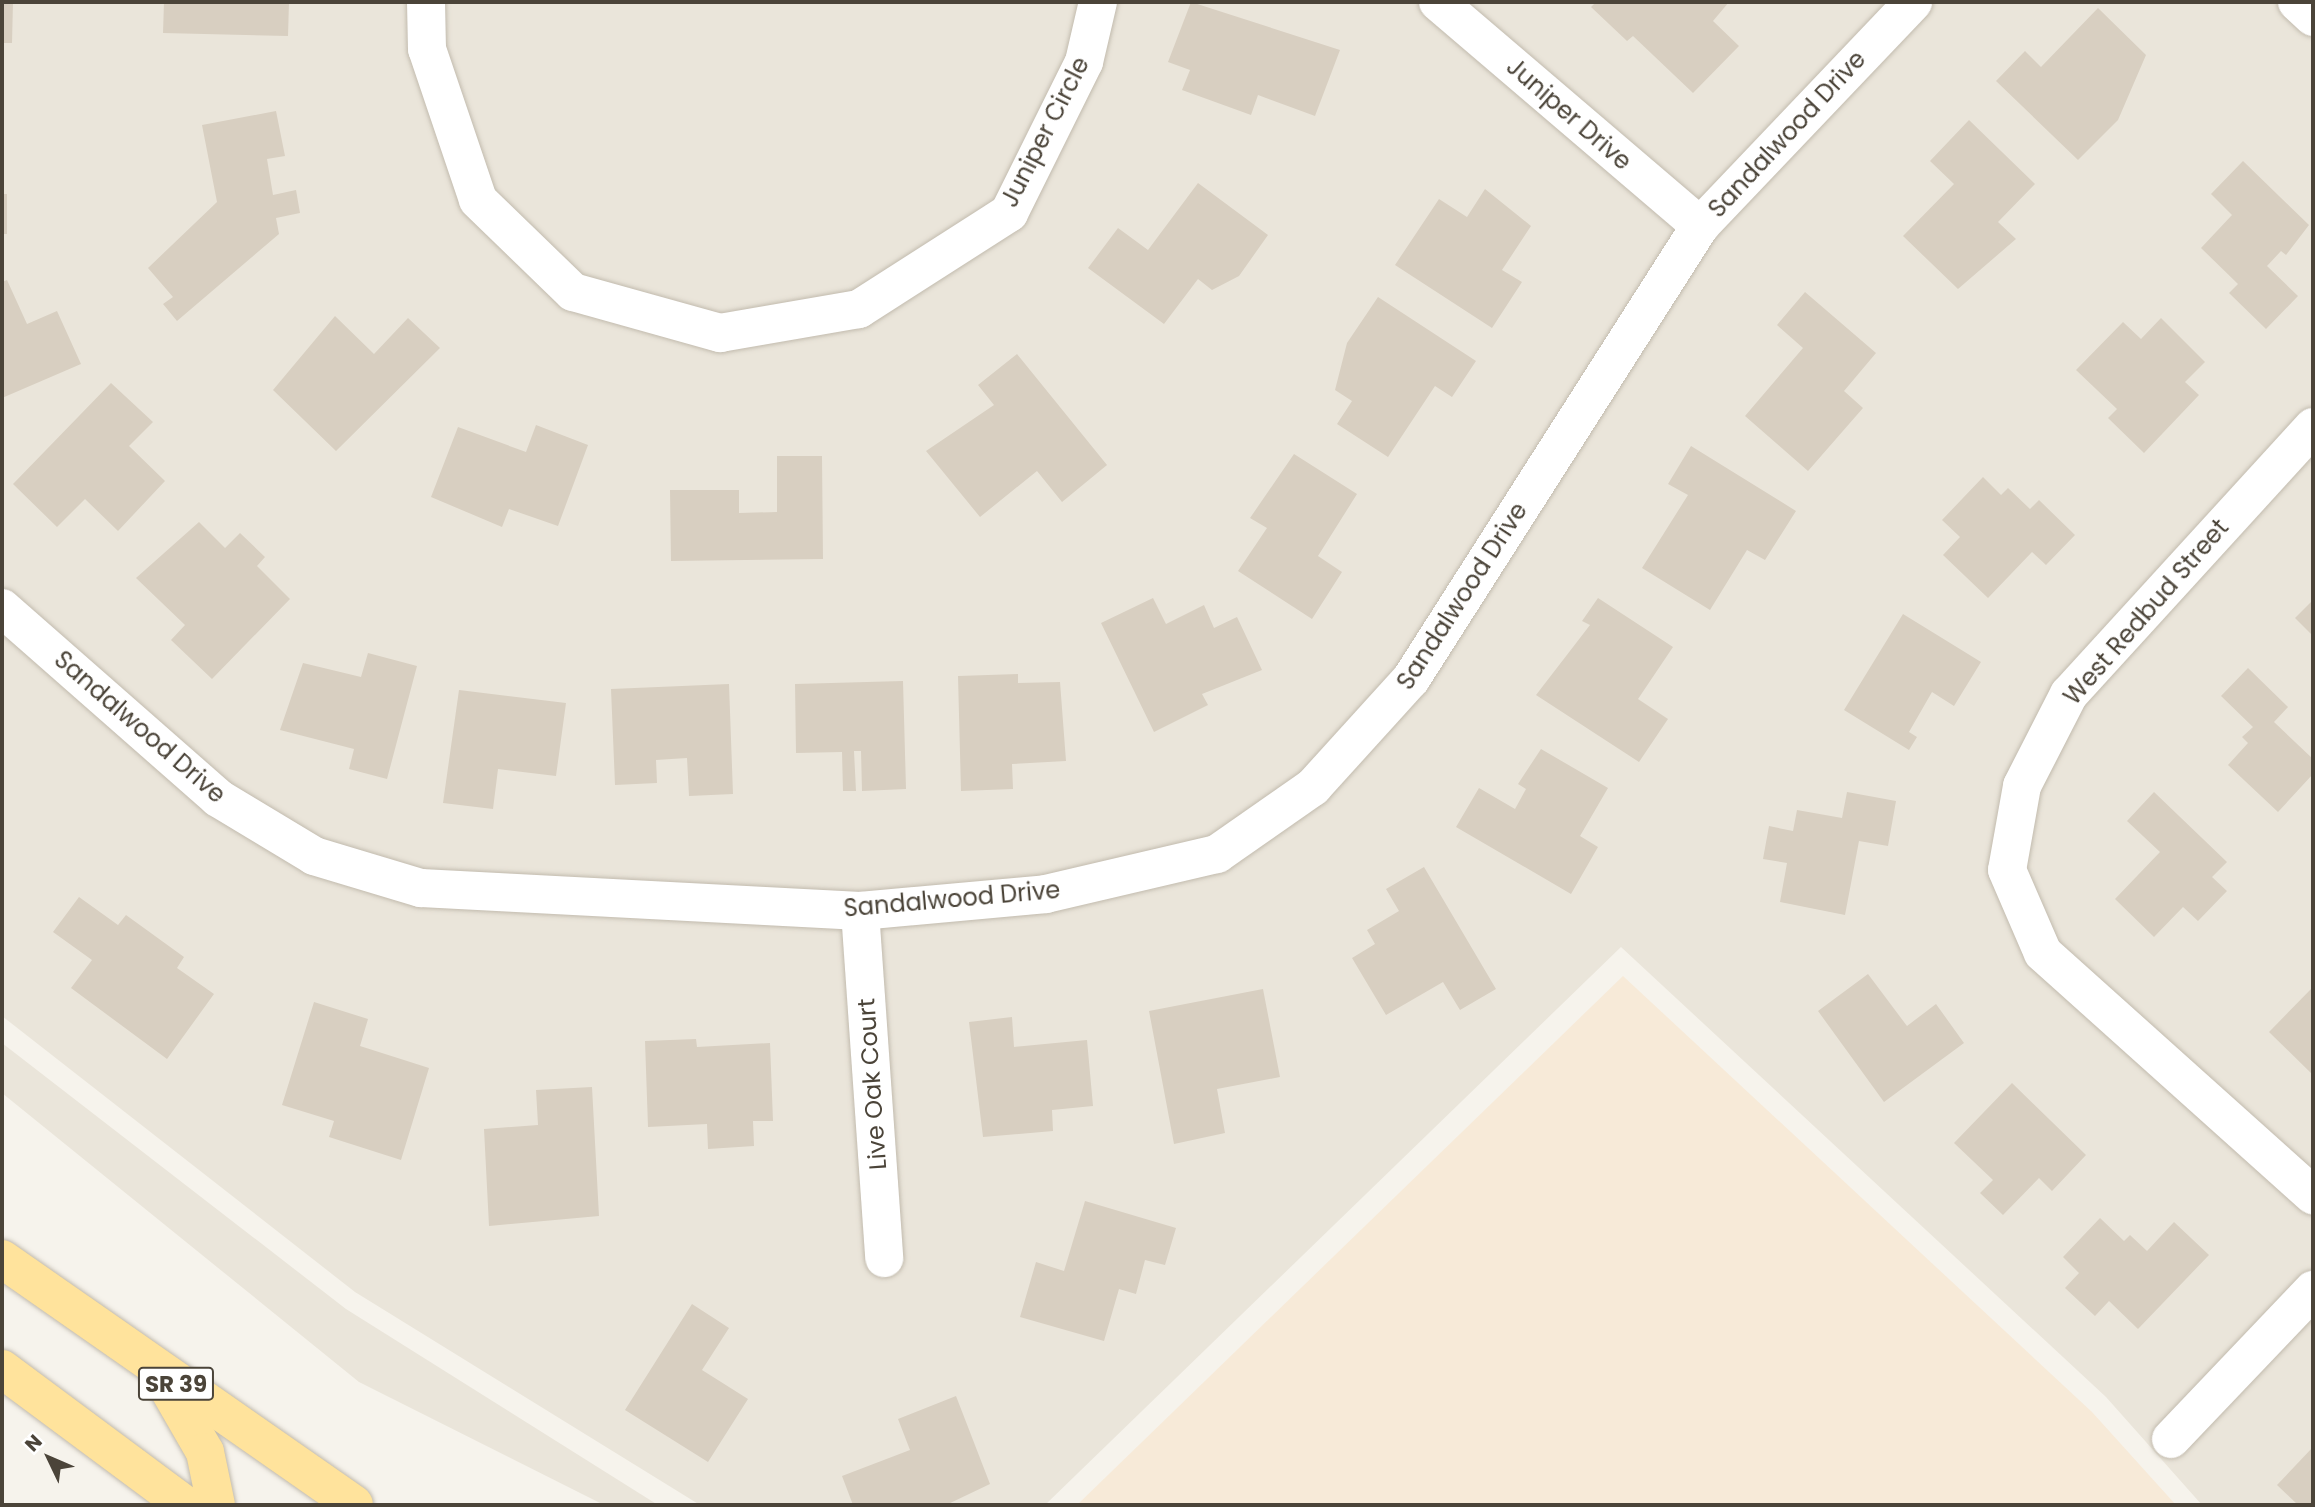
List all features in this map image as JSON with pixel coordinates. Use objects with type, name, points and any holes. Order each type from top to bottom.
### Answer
[{"type":"main road","name":"SR 39","points":[[2,1259],[157,1371],[354,1505]]},
{"type":"main road","points":[[2,1369],[185,1505]]},
{"type":"main road","points":[[157,1371],[205,1452],[216,1505]]},
{"type":"street","name":"Juniper Circle","points":[[426,2],[426,49],[478,200],[573,292],[720,333],[859,309],[1009,213],[1084,62],[1098,2]]},
{"type":"street","name":"Juniper Drive","points":[[1438,2],[1700,226]]},
{"type":"street","name":"Sandalwood Drive","points":[[2,608],[218,798],[314,856],[421,888],[860,911],[1046,894],[1217,854],[1313,788],[1411,679],[1700,226],[1913,2]]},
{"type":"street","points":[[2297,2],[2313,17]]},
{"type":"street","name":"West Redbud Street","points":[[2313,427],[2068,694],[2022,786],[2007,870],[2043,953],[2313,1195]]},
{"type":"street","name":"Live Oak Court","points":[[860,911],[884,1258]]},
{"type":"street","points":[[2171,1439],[2313,1290]]},
{"type":"shaded area","points":[[2,2],[2313,2],[2313,1505],[2202,1505],[2106,1397],[1621,947],[1045,1505],[700,1505],[355,1292],[2,1016]]},
{"type":"shaded area","points":[[1623,976],[2092,1412],[2176,1505],[1077,1505]]},
{"type":"shaded area","points":[[2,1043],[346,1309],[658,1505],[604,1505],[359,1382],[2,1093]]},
{"type":"building","points":[[2,2],[13,2],[12,43],[2,43]]},
{"type":"building","points":[[164,2],[289,2],[288,36],[163,33]]},
{"type":"building","points":[[1191,2],[1340,50],[1315,116],[1258,95],[1251,115],[1182,90],[1190,70],[1168,62]]},
{"type":"building","points":[[1596,2],[1729,2],[1713,21],[1739,46],[1693,93],[1633,36],[1627,41],[1591,7]]},
{"type":"building","points":[[2098,8],[2146,55],[2118,120],[2078,160],[1996,81],[2025,51],[2041,67]]},
{"type":"building","points":[[276,111],[285,156],[267,159],[273,195],[296,190],[300,213],[276,218],[279,234],[177,321],[163,304],[173,297],[148,268],[217,202],[202,125]]},
{"type":"building","points":[[1969,120],[2035,184],[1998,222],[2016,239],[1958,289],[1903,236],[1954,184],[1930,161]]},
{"type":"building","points":[[2243,161],[2309,225],[2286,255],[2281,251],[2267,266],[2298,296],[2266,329],[2229,293],[2238,284],[2201,248],[2232,215],[2211,194]]},
{"type":"building","points":[[1198,183],[1268,235],[1239,276],[1212,290],[1198,279],[1164,324],[1088,268],[1118,228],[1148,250]]},
{"type":"building","points":[[1485,189],[1531,226],[1502,270],[1522,282],[1492,328],[1395,265],[1439,199],[1467,217]]},
{"type":"building","points":[[2,194],[7,194],[7,234],[2,234]]},
{"type":"building","points":[[7,280],[27,324],[57,311],[81,364],[2,398],[2,282]]},
{"type":"building","points":[[1805,292],[1876,353],[1844,391],[1863,408],[1808,471],[1745,416],[1803,348],[1777,325]]},
{"type":"building","points":[[1378,297],[1476,361],[1452,397],[1435,386],[1388,457],[1337,424],[1352,401],[1335,390],[1347,343]]},
{"type":"building","points":[[335,316],[374,354],[408,318],[440,348],[336,451],[273,390]]},
{"type":"building","points":[[2161,318],[2205,362],[2185,382],[2199,395],[2144,453],[2108,418],[2117,409],[2076,370],[2123,322],[2141,339]]},
{"type":"building","points":[[1017,354],[1107,465],[1062,502],[1037,471],[980,517],[926,451],[994,405],[978,385]]},
{"type":"building","points":[[111,383],[153,422],[129,446],[165,481],[118,531],[85,499],[57,527],[13,484]]},
{"type":"building","points":[[536,425],[588,445],[558,526],[509,509],[502,527],[431,497],[458,427],[526,452]]},
{"type":"building","points":[[1691,446],[1796,511],[1765,560],[1747,550],[1710,610],[1642,568],[1688,495],[1668,484]]},
{"type":"building","points":[[1294,454],[1357,494],[1318,556],[1342,572],[1312,619],[1238,571],[1267,528],[1250,518]]},
{"type":"building","points":[[777,456],[822,456],[823,559],[671,561],[670,490],[739,490],[739,513],[777,512]]},
{"type":"building","points":[[1983,477],[2001,495],[2008,488],[2030,509],[2039,500],[2075,535],[2046,565],[2032,552],[1988,598],[1943,555],[1960,537],[1942,520]]},
{"type":"building","points":[[199,522],[225,548],[240,533],[265,557],[257,566],[290,599],[212,679],[171,640],[185,625],[136,578]]},
{"type":"building","points":[[1153,598],[1166,624],[1204,605],[1214,628],[1237,617],[1262,670],[1202,694],[1208,705],[1154,732],[1101,623]]},
{"type":"building","points":[[1598,598],[1673,647],[1638,699],[1668,719],[1639,762],[1536,695],[1590,625],[1582,621]]},
{"type":"building","points":[[2313,600],[2313,636],[2295,618]]},
{"type":"building","points":[[1903,614],[1981,662],[1954,706],[1932,692],[1909,732],[1917,737],[1909,750],[1844,710]]},
{"type":"building","points":[[368,653],[417,666],[387,779],[349,769],[354,749],[280,730],[303,663],[361,677]]},
{"type":"building","points":[[2248,668],[2288,707],[2274,722],[2313,759],[2313,774],[2278,812],[2228,765],[2248,743],[2242,737],[2253,727],[2221,696]]},
{"type":"building","points":[[1018,674],[1018,683],[1060,682],[1066,761],[1012,764],[1013,789],[961,791],[958,676]]},
{"type":"building","points":[[903,681],[906,789],[862,791],[861,751],[854,751],[856,791],[843,791],[842,752],[796,753],[795,684]]},
{"type":"building","points":[[729,684],[733,794],[689,796],[687,758],[656,760],[657,783],[615,785],[611,689]]},
{"type":"building","points":[[459,690],[566,703],[556,776],[498,769],[493,809],[443,803]]},
{"type":"building","points":[[1541,749],[1608,788],[1580,836],[1598,847],[1571,894],[1456,827],[1479,788],[1515,809],[1526,789],[1518,784]]},
{"type":"building","points":[[1847,792],[1896,801],[1888,846],[1859,841],[1845,915],[1780,902],[1787,863],[1763,859],[1769,826],[1793,831],[1797,810],[1842,818]]},
{"type":"building","points":[[2154,792],[2227,862],[2212,877],[2227,891],[2198,921],[2183,907],[2154,937],[2115,899],[2160,852],[2127,821]]},
{"type":"building","points":[[1424,867],[1496,989],[1460,1010],[1443,982],[1386,1015],[1352,958],[1375,944],[1367,930],[1399,911],[1386,889]]},
{"type":"building","points":[[79,897],[118,925],[126,915],[184,957],[177,968],[214,994],[167,1059],[71,988],[92,960],[53,932]]},
{"type":"building","points":[[1868,974],[1907,1026],[1936,1004],[1964,1043],[1884,1102],[1818,1011]]},
{"type":"building","points":[[2313,987],[2313,1075],[2269,1032]]},
{"type":"building","points":[[1263,989],[1280,1077],[1217,1089],[1225,1133],[1174,1144],[1149,1011]]},
{"type":"building","points":[[314,1002],[368,1019],[360,1046],[429,1068],[401,1160],[329,1137],[334,1121],[282,1105]]},
{"type":"building","points":[[1012,1017],[1014,1047],[1087,1040],[1093,1106],[1052,1110],[1053,1131],[983,1137],[969,1022]]},
{"type":"building","points":[[696,1039],[697,1047],[770,1043],[773,1121],[753,1121],[754,1146],[708,1149],[707,1124],[648,1127],[645,1041]]},
{"type":"building","points":[[2012,1083],[2086,1155],[2052,1191],[2039,1178],[2003,1215],[1980,1193],[1993,1180],[1954,1143]]},
{"type":"building","points":[[592,1087],[599,1216],[489,1226],[484,1129],[538,1125],[536,1090]]},
{"type":"building","points":[[1085,1201],[1176,1228],[1165,1265],[1145,1260],[1136,1294],[1119,1289],[1104,1341],[1020,1317],[1036,1262],[1064,1271]]},
{"type":"building","points":[[2100,1218],[2124,1241],[2130,1235],[2147,1251],[2174,1222],[2209,1255],[2138,1329],[2109,1301],[2095,1316],[2065,1288],[2079,1273],[2063,1257]]},
{"type":"building","points":[[692,1304],[729,1328],[702,1370],[748,1399],[708,1462],[625,1410]]},
{"type":"building","points":[[956,1396],[990,1484],[946,1505],[853,1505],[842,1476],[910,1450],[898,1419]]},
{"type":"building","points":[[2313,1447],[2313,1505],[2298,1505],[2277,1485]]}]
